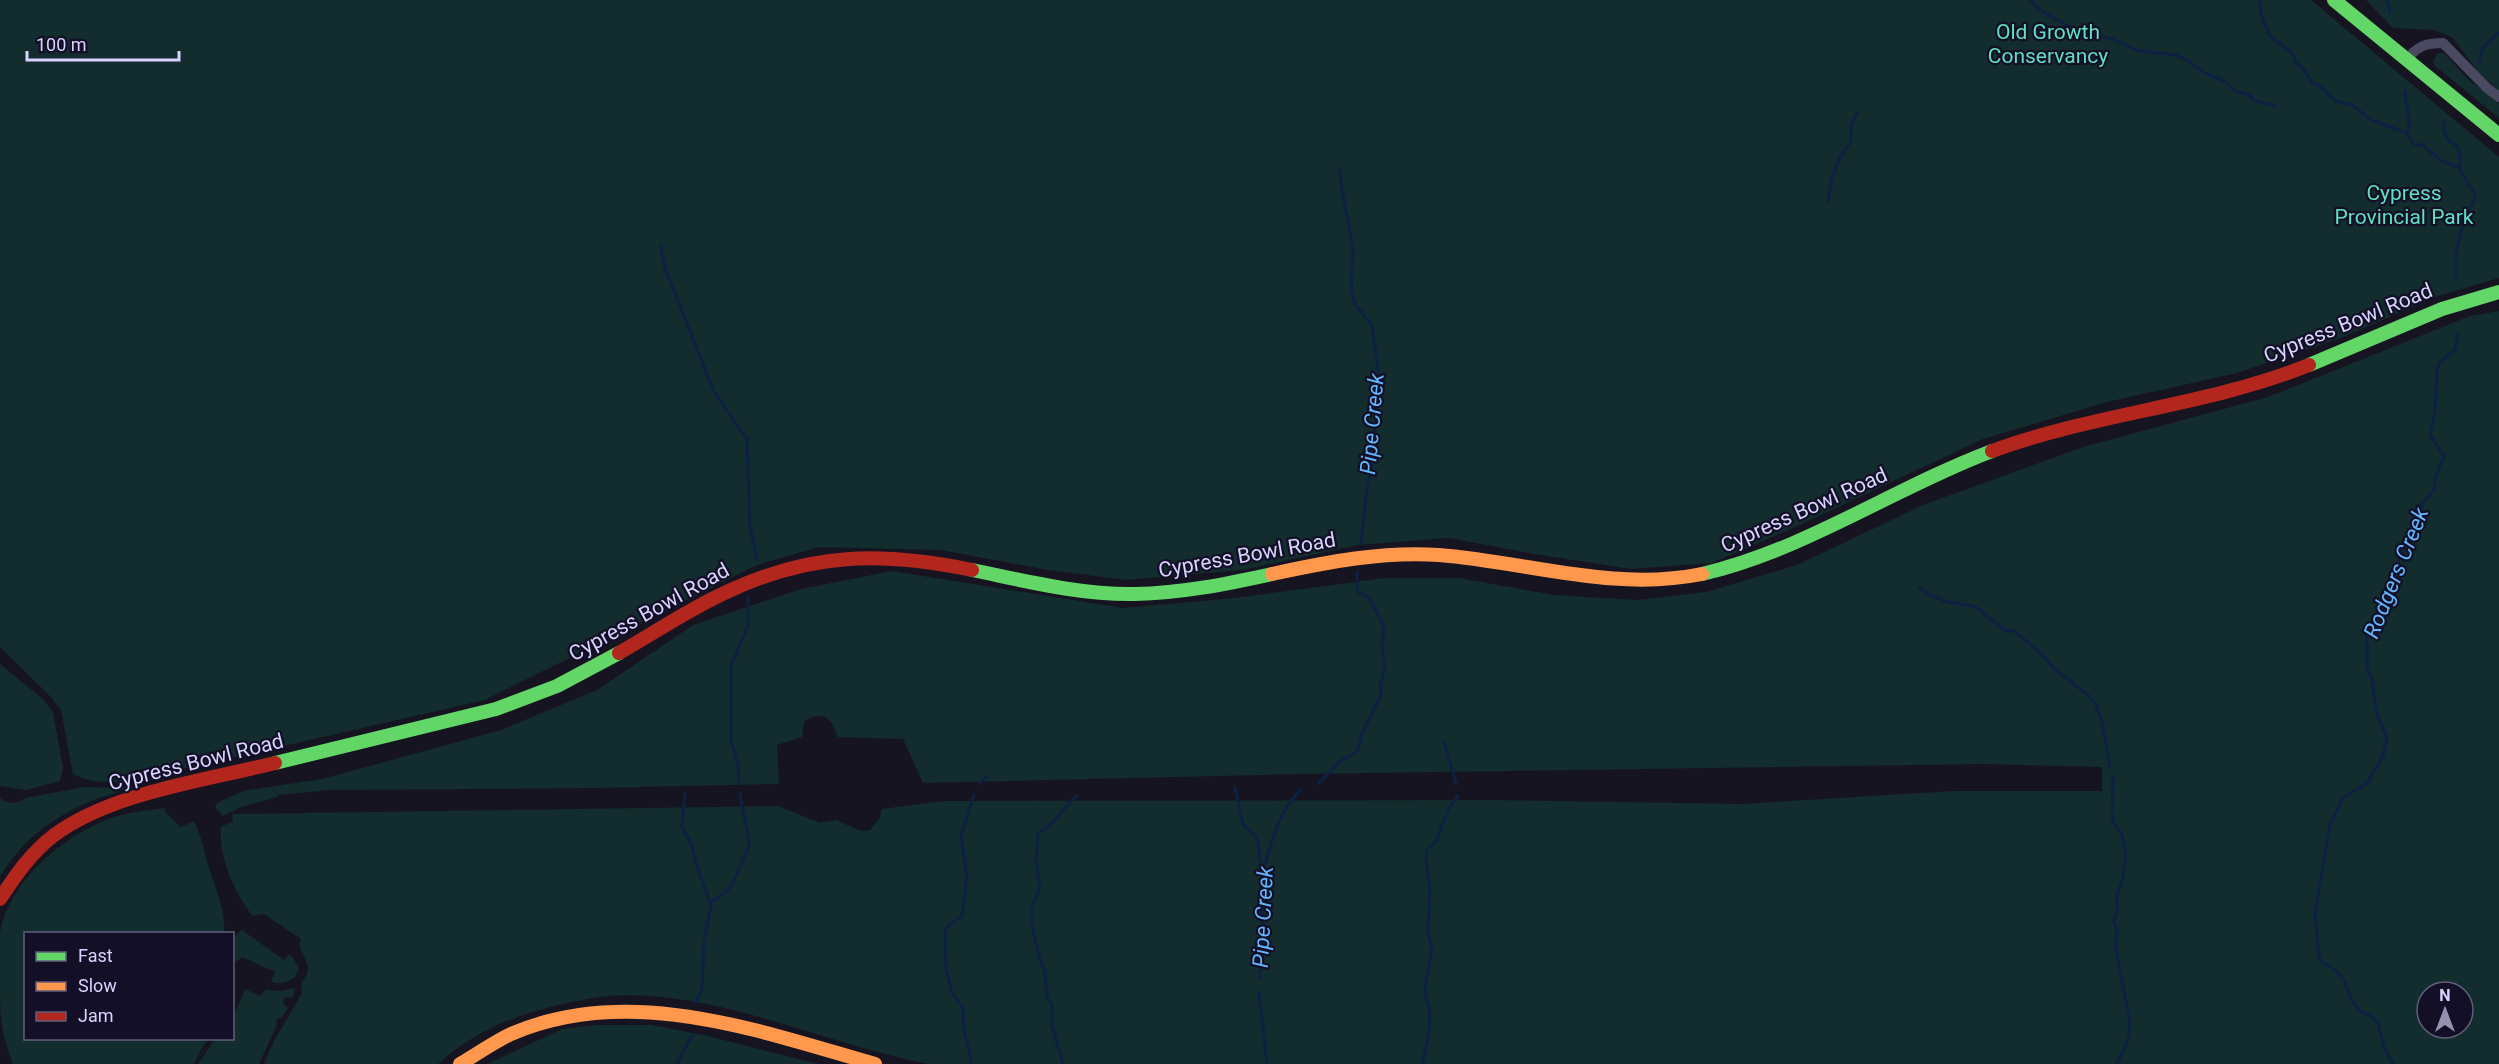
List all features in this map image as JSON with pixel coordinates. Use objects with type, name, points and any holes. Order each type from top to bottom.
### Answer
[{"type":"street","points":[[2334,0],[2499,135]]},
{"type":"street","points":[[2407,60],[2414,51],[2427,44],[2443,43],[2487,88],[2499,97]]},
{"type":"street","name":"Cypress Bowl Road","points":[[0,899],[17,872],[42,843],[63,826],[100,809],[149,793],[455,721],[529,698],[604,661],[728,589],[791,566],[849,558],[915,560],[1070,589],[1133,594],[1192,589],[1346,558],[1379,554],[1469,558],[1601,580],[1681,579],[1718,571],[1762,556],[1911,486],[2009,444],[2099,418],[2272,378],[2314,363],[2443,307],[2499,292]]},
{"type":"street","points":[[460,1064],[500,1039],[550,1020],[594,1011],[637,1010],[699,1017],[875,1064]]},
{"type":"green space","points":[[0,0],[2311,0],[2499,157],[2499,278],[2435,297],[2341,338],[2237,373],[2107,402],[1983,439],[1802,524],[1712,563],[1631,569],[1449,538],[1358,545],[1242,570],[1126,580],[1048,570],[941,550],[819,547],[757,565],[485,700],[130,781],[101,782],[73,774],[61,710],[50,696],[0,647]]},
{"type":"green space","points":[[2366,0],[2499,0],[2499,91],[2478,72],[2452,37],[2434,30],[2393,28]]},
{"type":"green space","points":[[2438,53],[2444,53],[2469,80],[2499,103],[2499,118],[2435,66],[2433,61]]},
{"type":"green space","points":[[2499,311],[2499,1064],[929,1064],[891,1056],[742,1012],[666,997],[627,995],[579,1001],[520,1016],[491,1028],[463,1044],[438,1064],[264,1064],[274,1041],[302,993],[301,984],[307,974],[308,966],[299,945],[301,939],[264,914],[253,916],[234,886],[225,862],[221,838],[221,827],[233,821],[232,814],[778,806],[820,823],[836,820],[861,831],[870,830],[879,819],[882,809],[943,801],[1488,800],[1742,804],[1953,791],[2102,791],[2102,767],[1983,764],[1299,774],[923,783],[903,739],[838,737],[831,722],[824,716],[811,717],[804,722],[802,737],[777,745],[779,784],[330,790],[278,795],[241,807],[223,816],[215,807],[217,803],[243,791],[322,779],[501,730],[597,690],[693,625],[801,589],[892,571],[1123,608],[1235,598],[1386,578],[1459,578],[1554,595],[1638,600],[1706,592],[1797,565],[1923,505],[2083,447],[2268,397],[2470,316]]},
{"type":"green space","points":[[0,664],[43,699],[53,712],[63,768],[60,781],[26,790],[0,786]]},
{"type":"green space","points":[[84,787],[125,788],[77,807],[51,823],[28,841],[0,877],[0,798],[10,803]]},
{"type":"green space","points":[[165,808],[165,812],[181,827],[194,821],[222,907],[224,932],[24,932],[24,1040],[208,1040],[194,1064],[13,1064],[5,1041],[0,1003],[0,933],[5,914],[14,896],[26,880],[55,850],[89,828],[120,815]]},
{"type":"green space","points":[[242,930],[284,960],[289,954],[292,956],[299,968],[294,978],[283,983],[271,982],[275,972],[242,957],[236,962],[234,942]]},
{"type":"green space","points":[[295,988],[293,997],[284,998],[283,1004],[288,1008],[282,1017],[276,1020],[277,1025],[259,1064],[198,1064],[214,1040],[234,1040],[234,1017],[245,989],[260,996],[266,990],[282,991]]},
{"type":"green space","points":[[596,1025],[651,1025],[704,1035],[818,1064],[487,1064],[562,1029]]},
{"type":"waterway","points":[[2030,0],[2044,13],[2076,30],[2112,39],[2136,50],[2175,55],[2203,72],[2224,81],[2236,92],[2247,94],[2255,101],[2276,106]]},
{"type":"waterway","points":[[2260,0],[2261,15],[2270,36],[2292,53],[2296,63],[2304,70],[2312,83],[2320,86],[2335,101],[2352,105],[2371,120],[2407,133]]},
{"type":"waterway","name":"Rodgers Creek","points":[[2387,0],[2390,12]]},
{"type":"waterway","points":[[2479,63],[2483,47],[2499,33]]},
{"type":"waterway","name":"Rodgers Creek","points":[[2405,91],[2409,118],[2407,133],[2413,144],[2422,145],[2440,160],[2458,167],[2476,196],[2461,232],[2456,253],[2456,279]]},
{"type":"waterway","points":[[1828,201],[1832,178],[1840,157],[1851,141],[1851,125],[1857,113]]},
{"type":"waterway","points":[[2444,122],[2444,131],[2448,141],[2458,148],[2460,169]]},
{"type":"waterway","name":"Pipe Creek","points":[[1340,168],[1353,252],[1351,282],[1353,299],[1372,326],[1379,378],[1375,398],[1376,418],[1370,477],[1361,542]]},
{"type":"waterway","points":[[661,245],[664,265],[714,392],[747,439],[750,526],[757,560]]},
{"type":"waterway","name":"Rodgers Creek","points":[[2393,1064],[2384,1048],[2378,1023],[2371,1016],[2360,1011],[2352,1001],[2344,980],[2319,957],[2315,912],[2330,825],[2343,798],[2367,783],[2383,756],[2387,737],[2377,716],[2372,680],[2367,668],[2367,634],[2370,625],[2392,597],[2394,574],[2399,559],[2412,526],[2421,515],[2422,504],[2434,490],[2436,476],[2444,456],[2430,435],[2435,411],[2437,370],[2440,362],[2455,350],[2458,333]]},
{"type":"waterway","name":"Pipe Creek","points":[[1319,783],[1340,761],[1357,752],[1362,734],[1381,695],[1380,686],[1385,667],[1382,646],[1384,627],[1370,599],[1357,591],[1357,572]]},
{"type":"waterway","points":[[1919,588],[1947,602],[1974,606],[2004,630],[2014,631],[2044,656],[2052,667],[2088,695],[2095,702],[2102,722],[2110,767]]},
{"type":"waterway","points":[[739,782],[738,765],[731,740],[731,666],[748,626],[748,597]]},
{"type":"waterway","points":[[1444,741],[1456,784]]},
{"type":"waterway","points":[[979,784],[986,777]]},
{"type":"waterway","points":[[2113,778],[2112,820],[2122,834],[2126,856],[2123,878],[2116,897],[2118,906],[2114,921],[2117,932],[2115,945],[2130,1022],[2128,1040],[2117,1064]]},
{"type":"waterway","points":[[1235,788],[1243,825],[1257,839],[1263,871]]},
{"type":"waterway","name":"Pipe Creek","points":[[1260,980],[1265,939],[1261,906],[1263,873],[1277,827],[1286,808],[1300,790]]},
{"type":"waterway","points":[[685,793],[682,827],[691,843],[711,905]]},
{"type":"waterway","points":[[695,1002],[702,989],[704,941],[712,901],[732,884],[749,845],[740,794]]},
{"type":"waterway","points":[[972,1064],[964,1030],[963,1008],[952,993],[946,969],[945,931],[949,925],[962,916],[967,877],[961,835],[974,795]]},
{"type":"waterway","points":[[1063,1064],[1052,1026],[1052,1004],[1047,997],[1045,972],[1032,925],[1032,907],[1040,887],[1036,861],[1038,833],[1049,826],[1077,796]]},
{"type":"waterway","points":[[1422,1064],[1429,1034],[1430,1013],[1425,994],[1432,950],[1428,931],[1430,888],[1426,861],[1427,850],[1436,841],[1450,806],[1458,796]]},
{"type":"waterway","name":"Pipe Creek","points":[[1259,992],[1267,1064]]},
{"type":"waterway","points":[[677,1064],[692,1035]]},
{"type":"traffic: fast","points":[[2334,0],[2499,135]]},
{"type":"traffic: fast","points":[[2309,365],[2442,309],[2499,292]]},
{"type":"traffic: fast","points":[[1702,574],[1777,550],[1920,482],[1992,451]]},
{"type":"traffic: fast","points":[[972,570],[1073,590],[1114,594],[1170,592],[1272,574]]},
{"type":"traffic: fast","points":[[275,763],[496,709],[557,686],[619,653]]},
{"type":"traffic: slow","points":[[1272,574],[1355,558],[1418,554],[1472,559],[1603,578],[1669,579],[1702,574]]},
{"type":"traffic: slow","points":[[460,1064],[511,1034],[556,1019],[601,1013],[647,1012],[740,1027],[875,1064]]},
{"type":"traffic: jam","points":[[1992,451],[2071,427],[2231,390],[2309,365]]},
{"type":"traffic: jam","points":[[619,653],[688,612],[731,590],[791,568],[820,562],[879,558],[972,570]]},
{"type":"traffic: jam","points":[[0,899],[31,857],[53,836],[76,821],[130,798],[275,763]]},
{"type":"park label","name":"Old Growth Conservancy","points":[[2048,44]]},
{"type":"park label","name":"Cypress Provincial Park","points":[[2404,205]]}]
